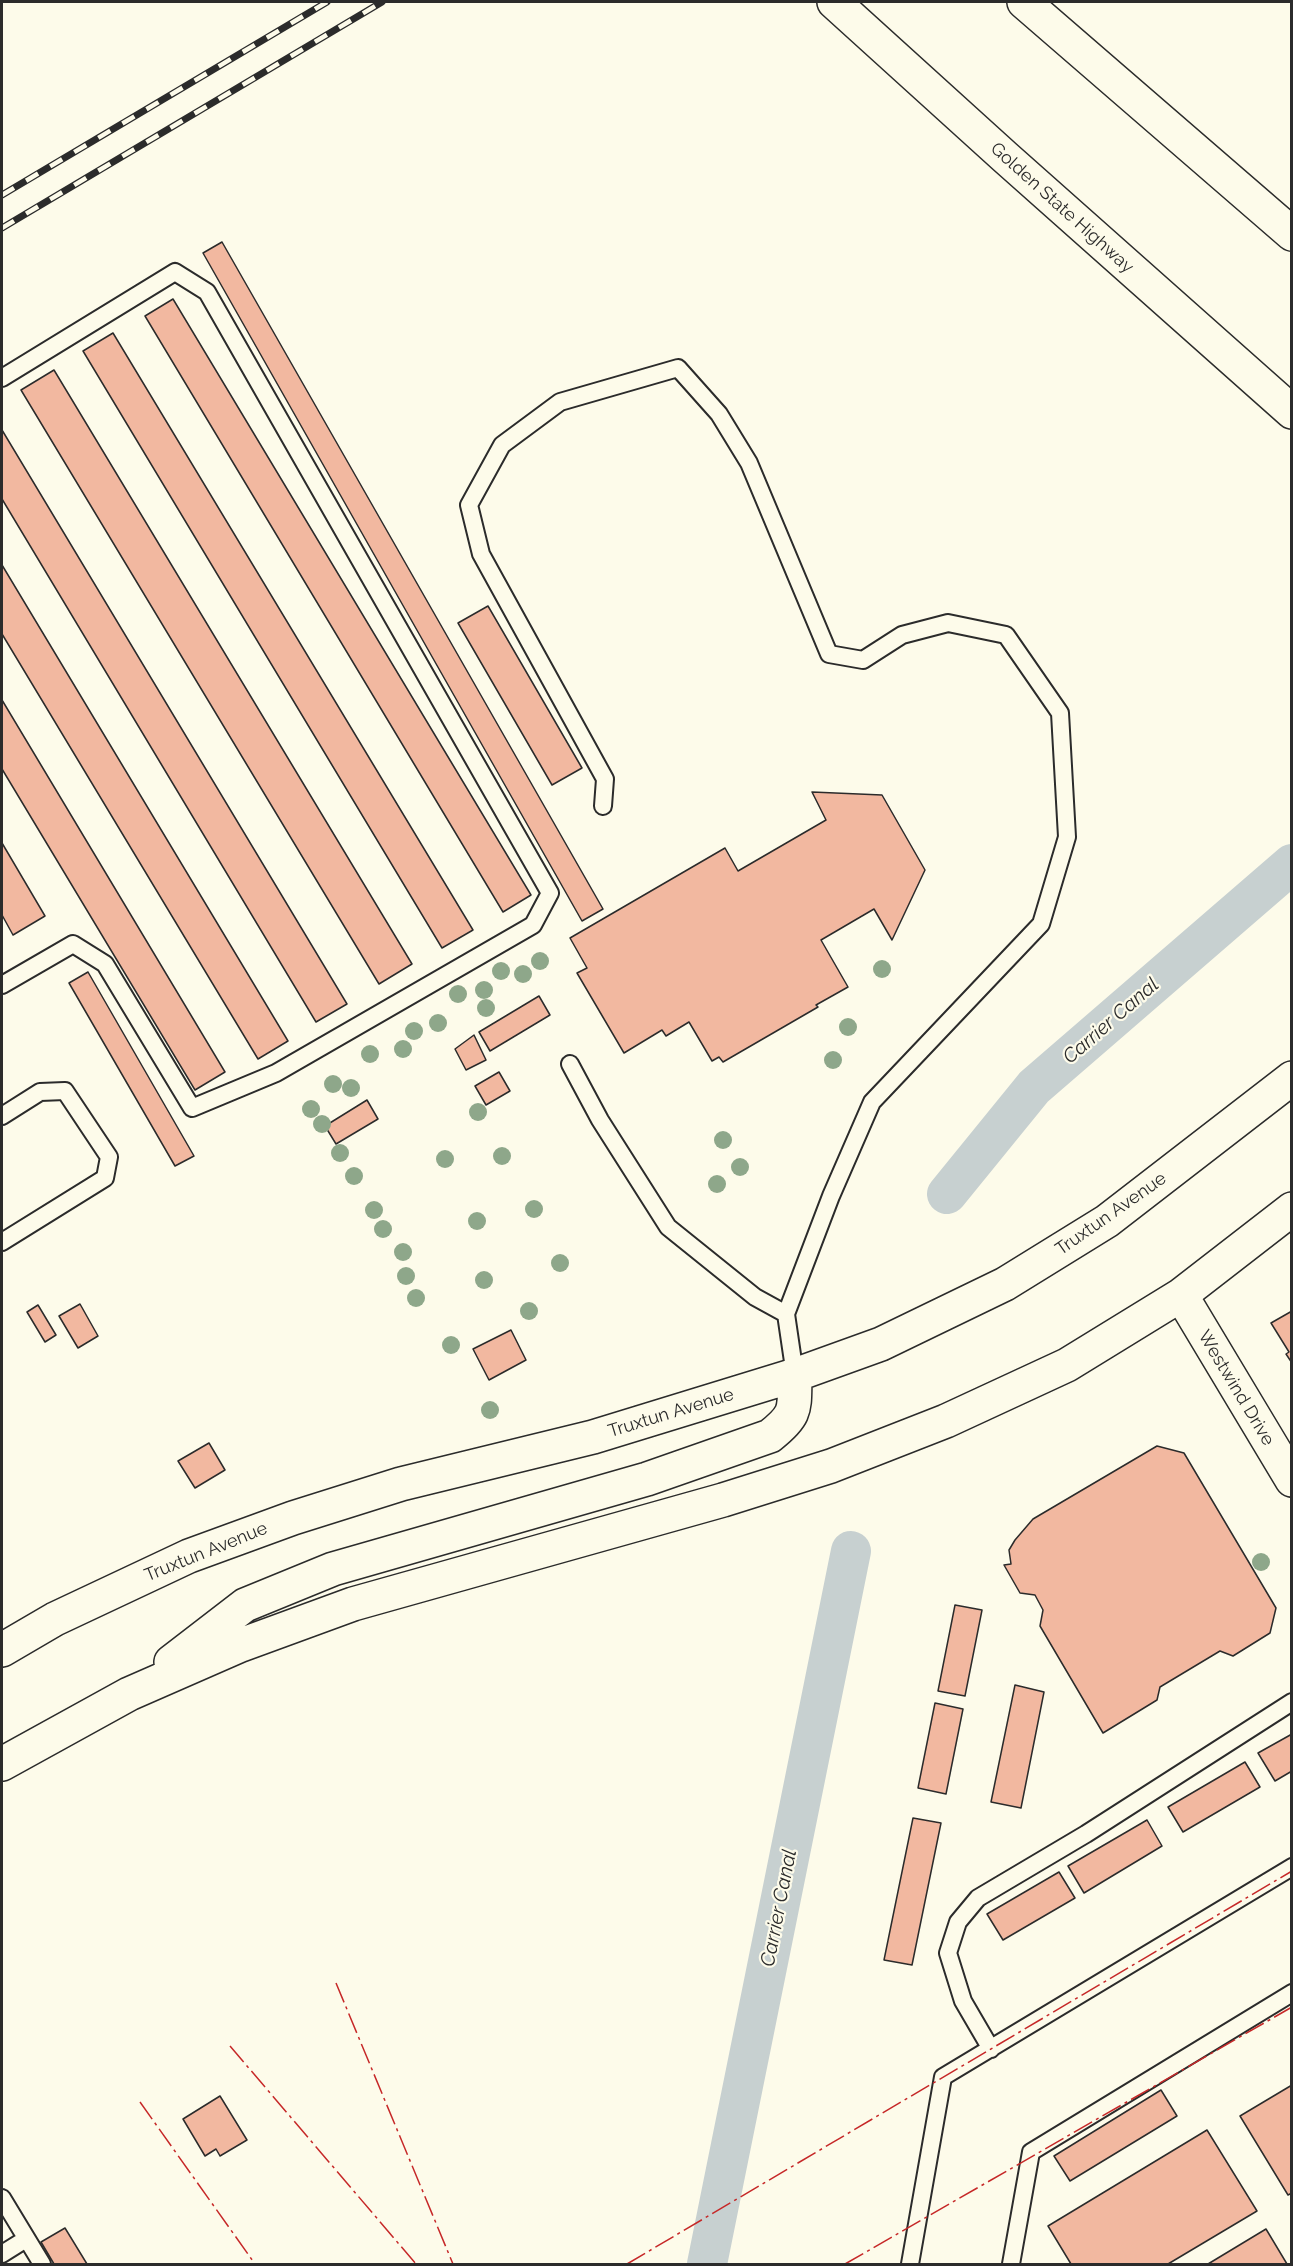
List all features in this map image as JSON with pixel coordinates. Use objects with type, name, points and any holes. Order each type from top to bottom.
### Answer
[{"type":"main road","name":"Golden State Highway","points":[[834,2],[1292,412]]},
{"type":"main road","points":[[1024,2],[1292,234]]},
{"type":"main road","name":"Truxtun Avenue","points":[[2,1650],[55,1619],[189,1556],[293,1518],[401,1484],[593,1437],[795,1375],[881,1344],[1005,1284],[1107,1221],[1292,1078]]},
{"type":"main road","points":[[2,1764],[129,1694],[241,1645],[353,1604],[723,1500],[831,1466],[946,1421],[1067,1365],[1181,1295],[1292,1209]]},
{"type":"main road","name":"Westwind Drive","points":[[1181,1295],[1292,1480]]},
{"type":"main road","points":[[129,1694],[245,1605],[333,1569],[647,1479],[770,1437],[784,1425],[794,1410],[795,1375]]},
{"type":"lane","points":[[2,378],[175,272],[207,292],[550,893],[533,925],[276,1073],[192,1108],[105,964],[73,944],[2,986]]},
{"type":"lane","points":[[603,806],[605,779],[481,554],[469,505],[502,445],[560,402],[678,368],[719,414],[749,463],[829,654],[863,660],[902,635],[948,623],[1006,635],[1060,713],[1067,837],[1041,924],[872,1102],[831,1196],[786,1314],[795,1375]]},
{"type":"lane","points":[[570,1064],[600,1120],[668,1227],[755,1297],[786,1314]]},
{"type":"lane","points":[[2,1116],[40,1092],[65,1091],[109,1157],[105,1178],[2,1242]]},
{"type":"lane","points":[[991,2049],[963,2001],[948,1953],[958,1922],[978,1898],[1086,1834],[1292,1702]]},
{"type":"lane","points":[[910,2265],[943,2077],[1292,1867]]},
{"type":"lane","points":[[1011,2265],[1031,2152],[1292,1994]]},
{"type":"lane","points":[[2,2198],[42,2265]]},
{"type":"lane","points":[[2,2254],[26,2239]]},
{"type":"building","points":[[222,242],[603,909],[582,921],[203,253]]},
{"type":"building","points":[[173,299],[531,895],[503,912],[145,316]]},
{"type":"building","points":[[113,333],[473,930],[442,948],[83,351]]},
{"type":"building","points":[[54,370],[412,964],[379,984],[21,390]]},
{"type":"building","points":[[2,430],[347,1004],[316,1022],[2,499]]},
{"type":"building","points":[[2,565],[288,1041],[258,1059],[2,634]]},
{"type":"building","points":[[488,606],[582,768],[552,785],[458,623]]},
{"type":"building","points":[[2,700],[225,1072],[195,1090],[2,769]]},
{"type":"building","points":[[812,792],[882,795],[925,870],[892,940],[874,909],[821,940],[848,987],[723,1062],[719,1057],[712,1061],[689,1022],[666,1036],[662,1030],[624,1053],[577,973],[587,968],[570,938],[725,848],[738,871],[826,820]]},
{"type":"building","points":[[2,843],[45,916],[13,935],[2,915]]},
{"type":"building","points":[[88,972],[194,1156],[175,1166],[69,983]]},
{"type":"building","points":[[539,996],[550,1015],[490,1051],[479,1032]]},
{"type":"building","points":[[474,1035],[486,1060],[466,1070],[455,1049]]},
{"type":"building","points":[[499,1072],[510,1091],[486,1105],[475,1086]]},
{"type":"building","points":[[367,1100],[378,1119],[336,1144],[325,1126]]},
{"type":"building","points":[[80,1304],[98,1336],[78,1348],[59,1316]]},
{"type":"building","points":[[38,1305],[56,1335],[45,1342],[27,1312]]},
{"type":"building","points":[[1292,1311],[1292,1363],[1286,1354],[1289,1352],[1271,1323]]},
{"type":"building","points":[[511,1330],[526,1360],[489,1380],[473,1349]]},
{"type":"building","points":[[209,1443],[225,1470],[195,1488],[178,1461]]},
{"type":"building","points":[[1157,1446],[1184,1453],[1276,1608],[1270,1633],[1233,1656],[1220,1651],[1160,1687],[1157,1700],[1103,1733],[1040,1626],[1043,1610],[1035,1595],[1020,1593],[1004,1565],[1011,1564],[1009,1550],[1033,1519]]},
{"type":"building","points":[[955,1605],[982,1610],[965,1696],[938,1691]]},
{"type":"building","points":[[1015,1685],[1044,1692],[1021,1808],[991,1802]]},
{"type":"building","points":[[935,1703],[963,1709],[946,1794],[918,1788]]},
{"type":"building","points":[[1292,1734],[1292,1771],[1275,1781],[1258,1753]]},
{"type":"building","points":[[1245,1762],[1260,1787],[1183,1832],[1168,1807]]},
{"type":"building","points":[[913,1818],[941,1823],[912,1965],[884,1960]]},
{"type":"building","points":[[1147,1820],[1162,1846],[1084,1893],[1068,1866]]},
{"type":"building","points":[[1059,1872],[1075,1898],[1003,1940],[987,1914]]},
{"type":"building","points":[[1292,2085],[1292,2193],[1288,2195],[1240,2116]]},
{"type":"building","points":[[1161,2090],[1177,2116],[1070,2181],[1054,2156]]},
{"type":"building","points":[[220,2096],[247,2140],[220,2156],[216,2149],[205,2156],[183,2119]]},
{"type":"building","points":[[1207,2130],[1257,2211],[1168,2264],[1071,2264],[1048,2226]]},
{"type":"building","points":[[65,2228],[87,2264],[54,2264],[41,2242]]},
{"type":"building","points":[[1266,2229],[1287,2264],[1208,2264]]},
{"type":"waterway","name":"Carrier Canal","points":[[947,1194],[1034,1087],[1292,864]]},
{"type":"waterway","name":"Carrier Canal","points":[[707,2264],[851,1551]]},
{"type":"railway","points":[[2,195],[327,2]]},
{"type":"railway","points":[[2,228],[382,2]]},
{"type":"power","points":[[627,2264],[1292,1871]]},
{"type":"power","points":[[336,1983],[453,2264]]},
{"type":"power","points":[[845,2264],[1292,2007]]},
{"type":"power","points":[[230,2046],[416,2264]]},
{"type":"power","points":[[140,2102],[255,2264]]}]
